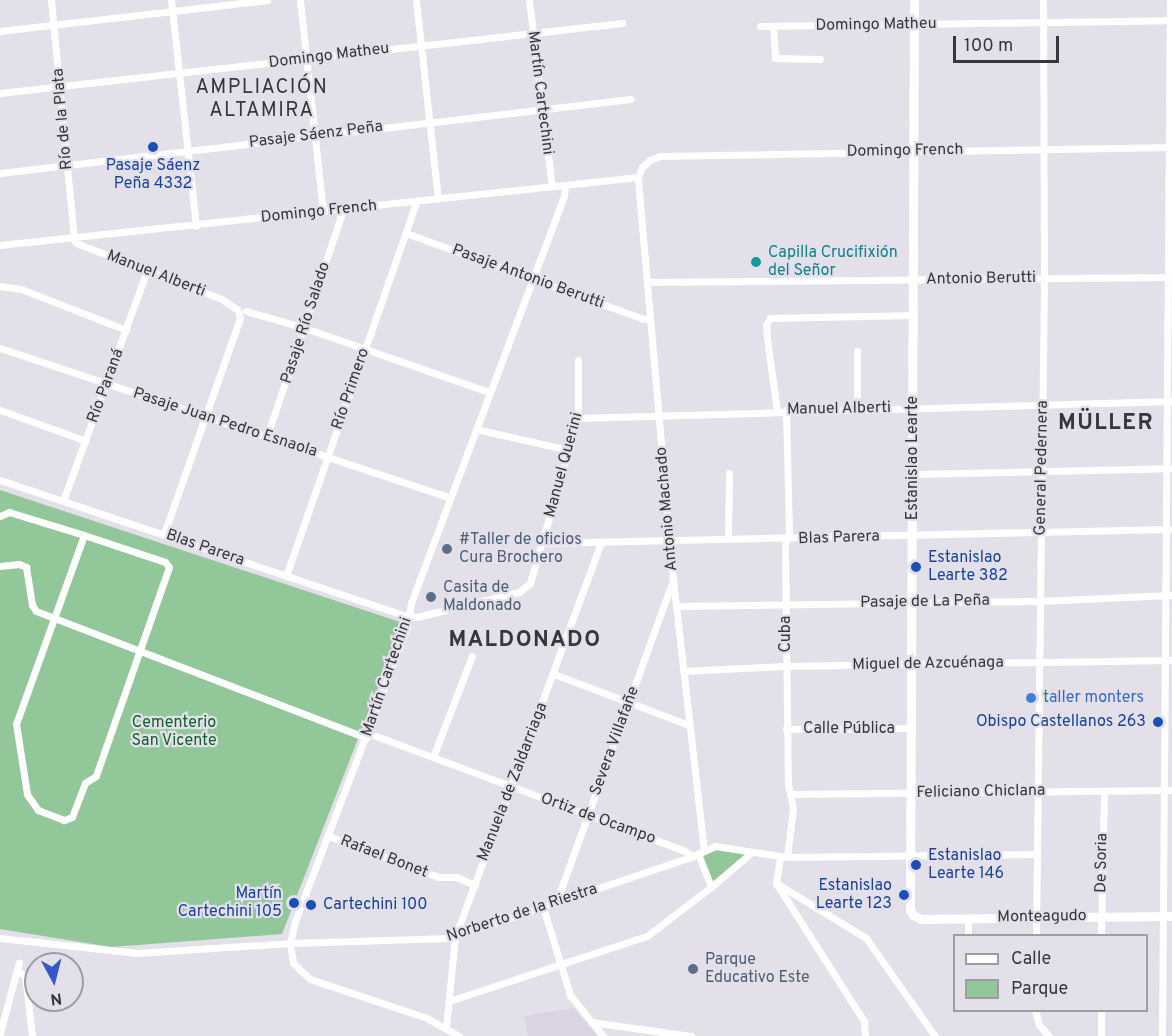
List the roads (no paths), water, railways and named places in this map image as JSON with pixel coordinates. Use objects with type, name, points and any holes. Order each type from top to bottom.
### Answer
[{"type":"street","name":"Río de la Plata","points":[[51,0],[74,239]]},
{"type":"street","points":[[171,0],[196,226]]},
{"type":"street","points":[[0,31],[267,0]]},
{"type":"street","points":[[300,0],[323,212]]},
{"type":"street","points":[[416,0],[438,199]]},
{"type":"street","name":"Martín Cartechini","points":[[529,0],[552,186]]},
{"type":"street","name":"Estanislao Learte","points":[[913,915],[910,910],[914,474],[914,0]]},
{"type":"street","name":"General Pedernera","points":[[1036,934],[1044,278],[1043,0]]},
{"type":"street","points":[[1162,1036],[1168,916],[1169,790],[1170,0]]},
{"type":"street","name":"Domingo Matheu","points":[[760,26],[1171,20]]},
{"type":"street","name":"Domingo Matheu","points":[[0,93],[622,23]]},
{"type":"street","points":[[773,26],[775,58],[820,59]]},
{"type":"street","name":"Pasaje Sáenz Peña","points":[[0,173],[631,99]]},
{"type":"street","name":"Domingo French","points":[[642,167],[650,160],[660,156],[1170,147]]},
{"type":"street","name":"Antonio Machado","points":[[642,167],[638,177],[646,282],[660,414],[673,580],[678,606],[689,725],[698,854],[711,887]]},
{"type":"street","name":"Domingo French","points":[[0,245],[196,226],[638,177]]},
{"type":"street","name":"Martín Cartechini","points":[[290,943],[295,921],[367,736],[409,617],[411,603],[564,196],[565,184]]},
{"type":"street","name":"Río Primero","points":[[286,576],[416,202]]},
{"type":"street","name":"Pasaje Río Salado","points":[[267,436],[343,210]]},
{"type":"street","name":"Pasaje Antonio Berutti","points":[[406,233],[643,319],[650,319]]},
{"type":"street","name":"Manuel Alberti","points":[[74,239],[222,299],[242,311],[305,328],[489,392]]},
{"type":"street","name":"Río Paraná","points":[[63,501],[147,270]]},
{"type":"street","name":"Antonio Berutti","points":[[646,282],[1170,277]]},
{"type":"street","points":[[0,286],[21,290],[126,330]]},
{"type":"street","points":[[164,534],[242,311]]},
{"type":"street","points":[[777,411],[766,326],[770,318],[914,315]]},
{"type":"street","name":"Pasaje Juan Pedro Esnaola","points":[[0,348],[451,498]]},
{"type":"street","points":[[857,351],[857,409]]},
{"type":"street","name":"Manuel Querini","points":[[409,617],[526,589],[532,577],[579,418],[578,360]]},
{"type":"street","name":"Manuel Alberti","points":[[579,418],[786,410],[1170,401]]},
{"type":"street","name":"Cuba","points":[[776,883],[793,808],[786,729],[786,539],[789,532],[786,410]]},
{"type":"street","points":[[0,411],[86,441]]},
{"type":"street","points":[[476,429],[569,450]]},
{"type":"street","points":[[914,474],[1170,468]]},
{"type":"street","points":[[728,539],[729,473]]},
{"type":"street","name":"Blas Parera","points":[[0,480],[409,617]]},
{"type":"street","points":[[0,516],[9,512],[84,535],[167,564],[169,572],[96,776],[85,783],[75,813],[64,820],[45,815],[33,806],[27,794],[16,724],[84,535]]},
{"type":"street","name":"Blas Parera","points":[[542,543],[1170,529]]},
{"type":"street","name":"Manuela de Zaldarriaga","points":[[446,1027],[455,937],[601,543]]},
{"type":"street","name":"Ortiz de Ocampo","points":[[0,566],[19,564],[26,567],[33,608],[54,618],[367,736],[698,854]]},
{"type":"street","name":"Severa Villafañe","points":[[556,903],[673,580]]},
{"type":"street","name":"Pasaje de La Peña","points":[[678,606],[1040,601],[1169,595]]},
{"type":"street","points":[[433,758],[472,656]]},
{"type":"street","name":"Miguel de Azcuénaga","points":[[683,671],[785,666],[1169,660]]},
{"type":"street","points":[[554,675],[689,725]]},
{"type":"street","name":"Calle Pública","points":[[786,729],[912,729]]},
{"type":"street","name":"De Soria","points":[[1101,934],[1104,790]]},
{"type":"street","name":"Feliciano Chiclana","points":[[790,794],[1169,790]]},
{"type":"street","name":"Rafael Bonet","points":[[328,836],[438,877],[456,877],[475,885]]},
{"type":"street","name":"Norberto de la Riestra","points":[[0,938],[122,953],[290,943],[455,937],[698,854],[715,846],[783,857],[1037,854]]},
{"type":"street","points":[[449,1000],[647,936],[752,852]]},
{"type":"street","points":[[776,883],[866,1025],[866,1036]]},
{"type":"street","points":[[776,883],[866,938],[935,1036]]},
{"type":"street","points":[[543,907],[560,965],[573,999],[603,1036]]},
{"type":"street","name":"Monteagudo","points":[[913,915],[921,919],[1168,916]]},
{"type":"street","points":[[968,918],[968,934]]},
{"type":"street","points":[[290,943],[293,963],[310,979],[427,1018],[459,1036]]},
{"type":"street","points":[[0,1033],[18,966],[25,976],[32,1036]]},
{"type":"street","points":[[1035,1012],[1039,1025],[1048,1036]]},
{"type":"street","points":[[1101,1012],[1101,1036]]},
{"type":"street","points":[[591,1022],[687,1036]]},
{"type":"place","name":"Pasaje Sáenz Peña 4332","points":[[153,147]]},
{"type":"place","name":"Capilla Crucifixión del Señor","points":[[756,262]]},
{"type":"place","name":"#Taller de oficios Cura Brochero","points":[[447,549]]},
{"type":"place","name":"Estanislao Learte 382","points":[[916,567]]},
{"type":"place","name":"Casita de Maldonado","points":[[431,597]]},
{"type":"place","name":"taller monters","points":[[1031,698]]},
{"type":"place","name":"Obispo Castellanos 263","points":[[1158,722]]},
{"type":"place","name":"Estanislao Learte 146","points":[[916,865]]},
{"type":"place","name":"Estanislao Learte 123","points":[[904,895]]},
{"type":"place","name":"Martín Cartechini 105","points":[[294,903]]},
{"type":"place","name":"Cartechini 100","points":[[311,905]]},
{"type":"place","name":"Parque Educativo Este","points":[[693,969]]},
{"type":"district","name":"AMPLIACIÓN ALTAMIRA","points":[[262,100]]},
{"type":"district","name":"MÜLLER","points":[[1106,424]]},
{"type":"district","name":"MALDONADO","points":[[525,641]]},
{"type":"park label","name":"Cementerio San Vicente","points":[[174,732]]}]
